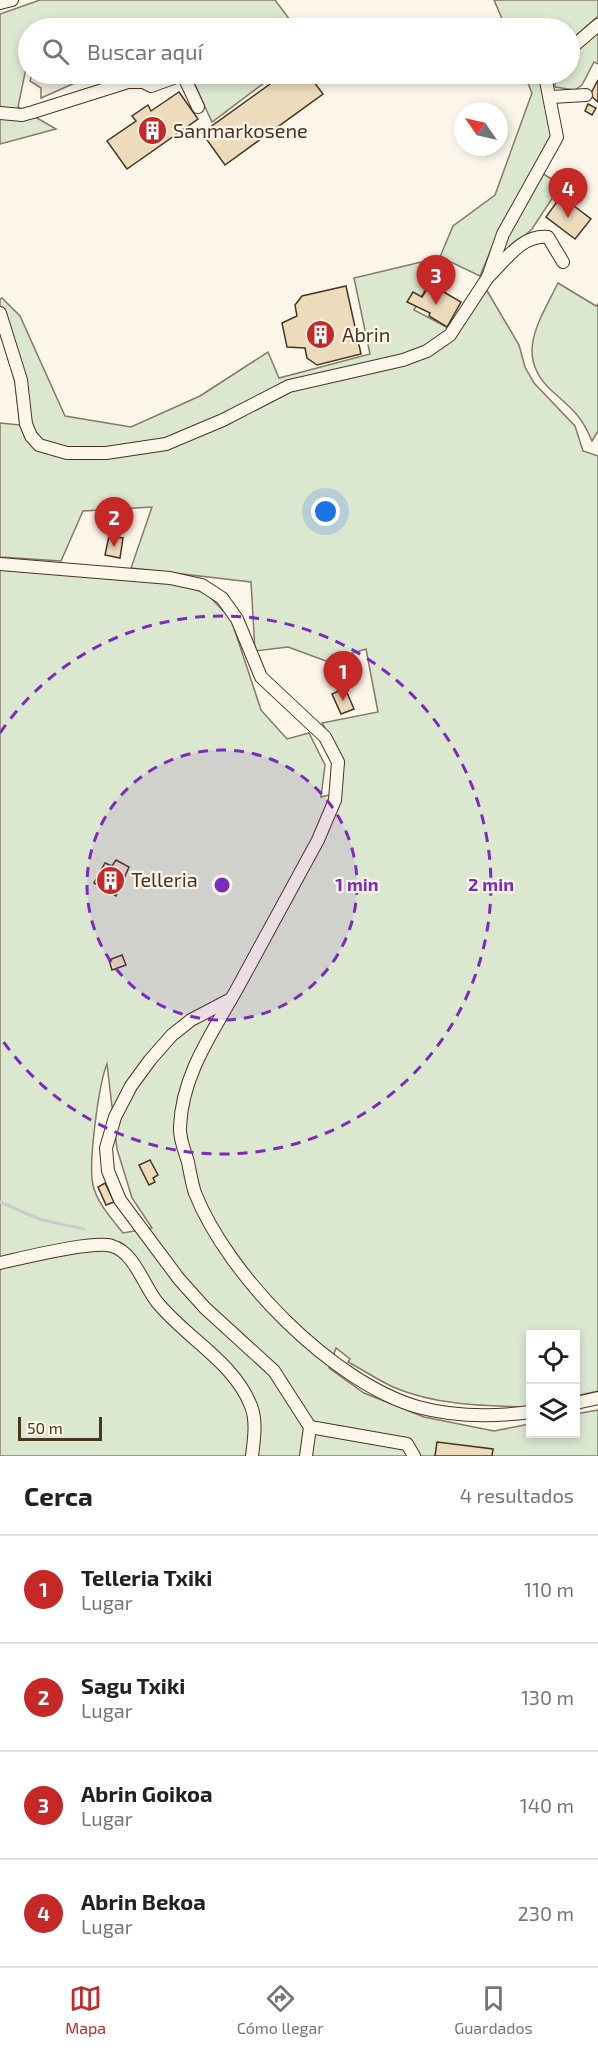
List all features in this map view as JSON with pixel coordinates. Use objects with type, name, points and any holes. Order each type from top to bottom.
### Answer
[{"type":"street","points":[[0,3],[12,0]]},
{"type":"street","points":[[580,41],[598,25]]},
{"type":"street","points":[[0,112],[22,115],[126,84]]},
{"type":"street","points":[[187,84],[198,107]]},
{"type":"street","points":[[488,277],[503,234],[557,137],[547,84]]},
{"type":"street","points":[[551,97],[586,95]]},
{"type":"street","points":[[0,313],[21,380],[26,424],[31,436],[39,445],[52,451],[106,453],[166,444],[223,420],[289,386],[403,360],[427,351],[450,335],[488,277],[516,249],[537,235],[548,237],[563,262]]},
{"type":"street","points":[[0,564],[170,578],[202,585],[222,598],[237,619],[261,677],[325,737],[338,762],[335,800],[318,840],[192,1068],[180,1128],[195,1193],[227,1251],[256,1289],[295,1329],[332,1362],[364,1383],[418,1407],[463,1415],[502,1416],[526,1413]]},
{"type":"street","points":[[232,998],[191,1020],[172,1035],[131,1086],[115,1117],[105,1148],[108,1171],[120,1200],[179,1279],[205,1308],[274,1371],[310,1426],[306,1456]]},
{"type":"street","points":[[0,1263],[96,1245],[113,1246],[126,1254],[156,1301],[238,1382],[252,1408],[255,1433],[252,1456]]},
{"type":"street","points":[[580,1402],[598,1398]]},
{"type":"street","points":[[310,1426],[407,1444],[414,1456]]},
{"type":"green space","points":[[40,0],[275,0],[288,18],[18,18],[18,84],[23,84],[18,107],[56,129],[0,144],[0,14]]},
{"type":"green space","points":[[494,0],[598,0],[598,16],[580,32],[580,18],[502,18]]},
{"type":"green space","points":[[598,30],[598,64],[594,62],[582,85],[575,90],[555,87],[555,84],[580,84],[580,45]]},
{"type":"green space","points":[[195,84],[263,84],[212,122]]},
{"type":"green space","points":[[528,84],[545,84],[552,134],[498,233],[480,276],[440,257],[453,226],[495,195],[532,93]]},
{"type":"green space","points":[[542,173],[561,185],[532,229],[495,263],[508,231]]},
{"type":"green space","points":[[438,258],[435,272],[414,310],[456,332],[486,289],[519,345],[525,367],[534,383],[575,426],[583,451],[598,456],[598,1391],[580,1395],[580,1330],[526,1330],[526,1407],[458,1403],[425,1398],[387,1384],[348,1362],[350,1359],[336,1348],[329,1368],[364,1393],[424,1417],[494,1431],[526,1425],[526,1438],[580,1438],[580,1413],[598,1410],[598,1456],[0,1456],[0,570],[181,584],[207,594],[231,619],[261,710],[287,739],[309,733],[325,765],[321,797],[341,792],[344,761],[322,723],[378,712],[366,649],[326,661],[288,647],[255,651],[251,582],[131,568],[152,507],[83,511],[61,561],[0,557],[0,423],[20,425],[15,382],[0,327],[0,299],[2,298],[20,316],[65,416],[131,427],[200,396],[268,352],[279,378],[370,354],[354,278]],"holes":[[[107,1064],[117,1149],[132,1198],[152,1228],[123,1233],[101,1204],[93,1185],[92,1159],[95,1123]]]},
{"type":"green space","points":[[558,283],[596,306],[598,304],[598,431],[592,441],[580,418],[540,378],[534,365],[532,351],[538,324]]},
{"type":"shaded area","points":[[35,84],[72,84],[41,98],[41,88]]},
{"type":"building","points":[[598,80],[598,102],[590,95]]},
{"type":"building","points":[[270,84],[316,84],[323,94],[225,165],[202,133]]},
{"type":"building","name":"Sanmarkosene","points":[[179,92],[198,119],[127,169],[107,141],[136,121],[132,116],[148,105],[151,111]]},
{"type":"building","points":[[588,104],[596,108],[592,115],[585,111]]},
{"type":"building","points":[[561,196],[591,219],[575,239],[546,217]]},
{"type":"building","points":[[430,284],[461,302],[447,327],[429,316],[430,313],[407,302],[413,292],[422,297]]},
{"type":"building","name":"Abrin","points":[[346,286],[361,354],[317,365],[307,358],[305,348],[287,347],[282,323],[297,316],[295,305],[302,296]]},
{"type":"building","points":[[109,536],[123,538],[120,558],[105,555]]},
{"type":"building","points":[[345,688],[354,709],[341,714],[332,694]]},
{"type":"building","name":"Telleria","points":[[116,860],[129,867],[116,896],[94,883],[105,863],[112,866]]},
{"type":"building","points":[[122,955],[126,965],[112,970],[109,960]]},
{"type":"building","points":[[150,1160],[158,1175],[153,1178],[155,1182],[149,1185],[139,1165]]},
{"type":"building","points":[[105,1183],[114,1202],[106,1205],[98,1187]]},
{"type":"building","points":[[437,1442],[493,1449],[492,1456],[435,1456]]},
{"type":"waterway","points":[[0,1202],[42,1220],[84,1229]]},
{"type":"place","name":"Sanmarkosene","points":[[152,131]]},
{"type":"place","name":"Abrin Bekoa","points":[[568,218]]},
{"type":"place","name":"Abrin Goikoa","points":[[436,305]]},
{"type":"place","name":"Abrin","points":[[321,335]]},
{"type":"place","name":"Sagu Txiki","points":[[114,547]]},
{"type":"place","name":"Telleria Txiki","points":[[343,701]]},
{"type":"place","name":"Telleria","points":[[110,880]]}]
